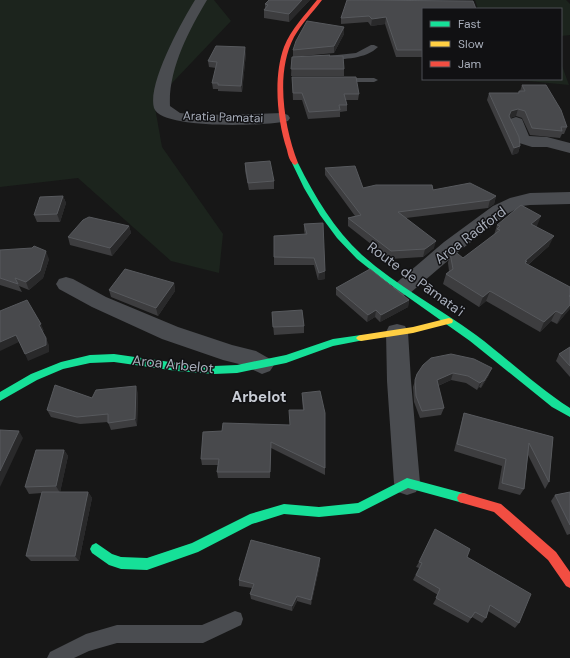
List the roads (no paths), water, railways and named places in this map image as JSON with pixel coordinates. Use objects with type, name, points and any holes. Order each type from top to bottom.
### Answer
[{"type":"main road","name":"Route de Pāmata'i","points":[[320,0],[295,32],[287,47],[286,80],[282,118],[289,146],[299,171],[333,226],[349,246],[362,258],[388,279],[449,321],[556,404],[570,413]]},
{"type":"main road","name":"Aroa Arbelot","points":[[0,397],[34,377],[61,366],[90,359],[114,358],[177,367],[214,370],[237,369],[286,359],[333,343],[449,321]]},
{"type":"main road","points":[[96,549],[109,559],[121,563],[147,564],[194,548],[250,519],[284,509],[319,512],[359,508],[407,483],[452,494],[497,508],[552,556],[570,582]]},
{"type":"street","name":"Aratia Pamatai","points":[[202,0],[192,13],[168,72],[161,100],[162,108],[175,116],[188,119],[226,120],[282,118]]},
{"type":"street","points":[[516,122],[522,139],[532,142],[547,142],[570,148]]},
{"type":"street","name":"Aroa Radford","points":[[402,289],[451,247],[500,210],[516,202],[530,199],[570,198]]},
{"type":"street","points":[[66,284],[99,302],[170,333],[231,354],[248,357],[262,365]]},
{"type":"street","points":[[397,332],[399,381],[407,483]]},
{"type":"lane","points":[[318,58],[356,56],[374,47]]},
{"type":"lane","points":[[330,80],[374,80]]},
{"type":"lane","points":[[56,658],[86,643],[118,634],[203,634],[235,619]]},
{"type":"district","name":"Arbelot","points":[[259,397]]}]
